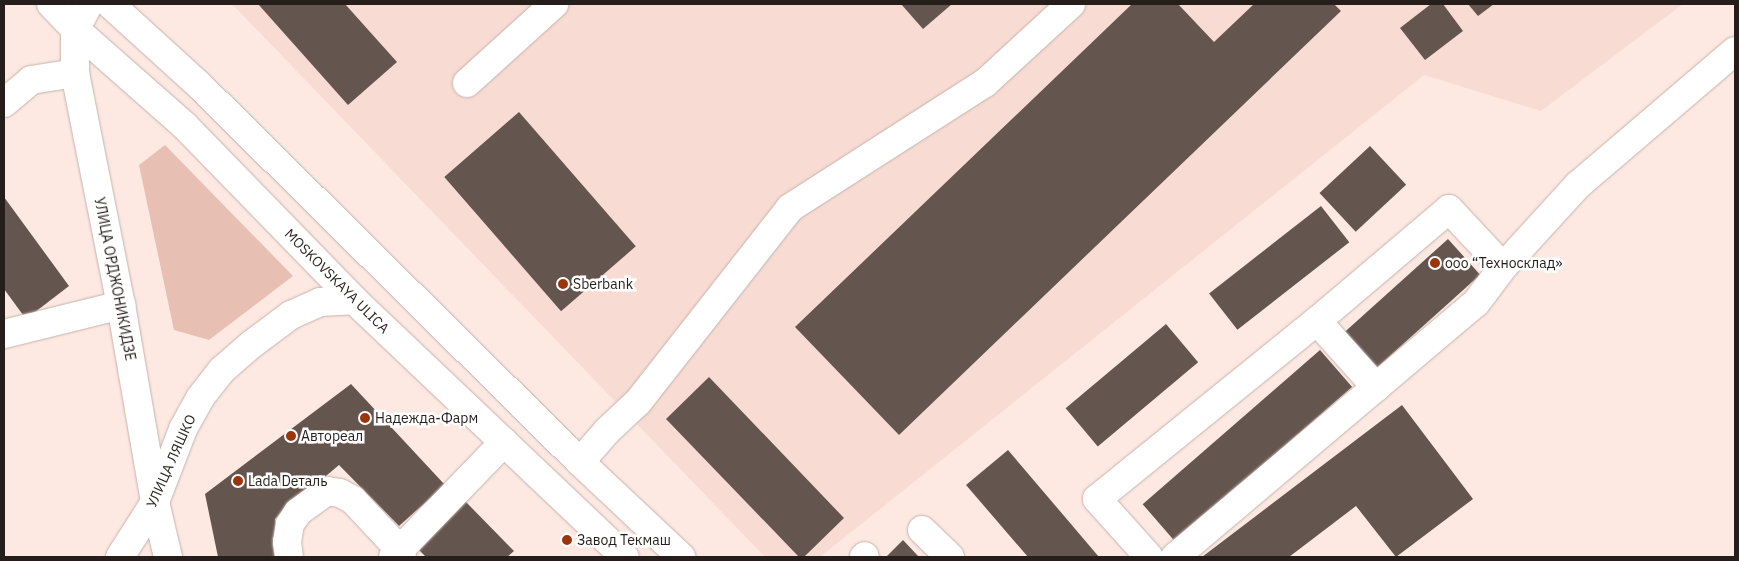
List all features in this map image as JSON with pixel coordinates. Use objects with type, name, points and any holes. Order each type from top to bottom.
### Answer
[{"type":"main road","name":"MOSKOVSKAYA ULICA","points":[[51,4],[75,29],[185,126],[354,300],[625,557]]},
{"type":"main road","name":"УЛИЦА ОРДЖОНИКИДЗЕ","points":[[89,4],[75,29],[75,72],[121,305],[155,502],[168,557]]},
{"type":"main road","points":[[110,4],[198,84],[580,462],[681,557]]},
{"type":"main road","points":[[467,83],[554,4]]},
{"type":"main road","points":[[580,462],[607,431],[638,402],[790,208],[985,83],[1071,4]]},
{"type":"main road","points":[[1175,557],[1476,303],[1503,267],[1578,185],[1735,51]]},
{"type":"main road","points":[[4,104],[31,80],[75,72]]},
{"type":"main road","points":[[1149,557],[1097,499],[1317,321],[1449,209],[1503,267]]},
{"type":"main road","name":"УЛИЦА ЛЯШКО","points":[[120,557],[155,502],[183,429],[200,398],[222,370],[252,344],[291,315],[320,302],[354,300]]},
{"type":"main road","points":[[4,334],[121,305]]},
{"type":"main road","points":[[1317,321],[1376,387]]},
{"type":"main road","points":[[289,557],[287,542],[290,524],[298,512],[327,492],[340,493],[353,500],[398,555],[504,442]]},
{"type":"main road","points":[[922,530],[950,557]]},
{"type":"shaded area","points":[[232,4],[1683,4],[1541,111],[1424,75],[820,557],[765,557]]},
{"type":"shaded area","points":[[165,145],[293,276],[209,340],[174,330],[139,165]]},
{"type":"building","points":[[258,4],[345,4],[397,62],[348,105]]},
{"type":"building","points":[[901,4],[952,4],[923,29]]},
{"type":"building","points":[[1132,4],[1178,4],[1214,42],[1254,4],[1334,4],[1341,11],[899,435],[795,327]]},
{"type":"building","points":[[1431,4],[1443,4],[1463,31],[1425,60],[1400,28]]},
{"type":"building","points":[[1468,4],[1494,4],[1478,16]]},
{"type":"building","points":[[519,112],[636,246],[561,311],[444,177]]},
{"type":"building","points":[[1370,146],[1406,185],[1356,232],[1320,193]]},
{"type":"building","points":[[4,197],[69,286],[26,319],[4,289]]},
{"type":"building","points":[[1321,206],[1349,242],[1237,330],[1209,293]]},
{"type":"building","points":[[1448,239],[1480,275],[1375,370],[1342,334]]},
{"type":"building","points":[[1166,324],[1198,362],[1098,447],[1066,408]]},
{"type":"building","points":[[1320,350],[1352,387],[1175,541],[1143,504]]},
{"type":"building","points":[[709,377],[844,518],[804,557],[799,557],[666,419]]},
{"type":"building","points":[[351,384],[445,485],[399,526],[339,465],[275,519],[281,557],[218,557],[205,494]]},
{"type":"building","points":[[1402,405],[1473,499],[1396,557],[1356,506],[1289,557],[1202,557]]},
{"type":"building","points":[[1008,450],[1099,557],[1028,557],[966,485]]},
{"type":"building","points":[[465,501],[514,551],[507,557],[426,557],[417,548]]},
{"type":"building","points":[[903,540],[919,557],[886,557]]},
{"type":"place","name":"ооо “Техносклад»","points":[[1435,263]]},
{"type":"place","name":"Sberbank","points":[[563,284]]},
{"type":"place","name":"Надежда-Фарм","points":[[365,418]]},
{"type":"place","name":"Автореал","points":[[291,436]]},
{"type":"place","name":"Lada Dеталь","points":[[238,481]]},
{"type":"place","name":"Завод Текмаш","points":[[567,540]]}]
